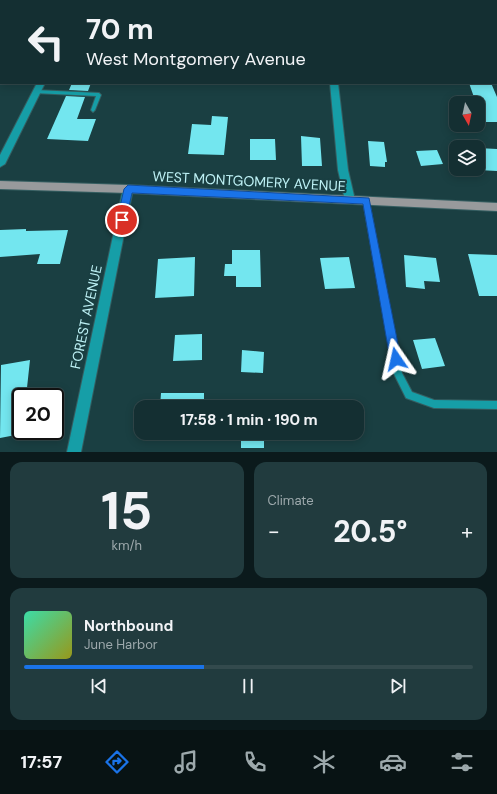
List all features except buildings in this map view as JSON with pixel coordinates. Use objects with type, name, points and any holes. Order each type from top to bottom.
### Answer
[{"type":"main road","name":"WEST MONTGOMERY AVENUE","points":[[0,185],[128,189],[497,207]]},
{"type":"street","points":[[0,164],[40,84]]},
{"type":"street","points":[[334,84],[343,170],[350,200]]},
{"type":"street","name":"FOREST AVENUE","points":[[74,452],[128,189]]},
{"type":"lane","points":[[36,92],[99,95],[93,110]]},
{"type":"lane","points":[[366,201],[398,374],[409,395],[434,404],[497,405]]},
{"type":"route","points":[[122,220],[128,189],[366,201],[396,359]]}]
